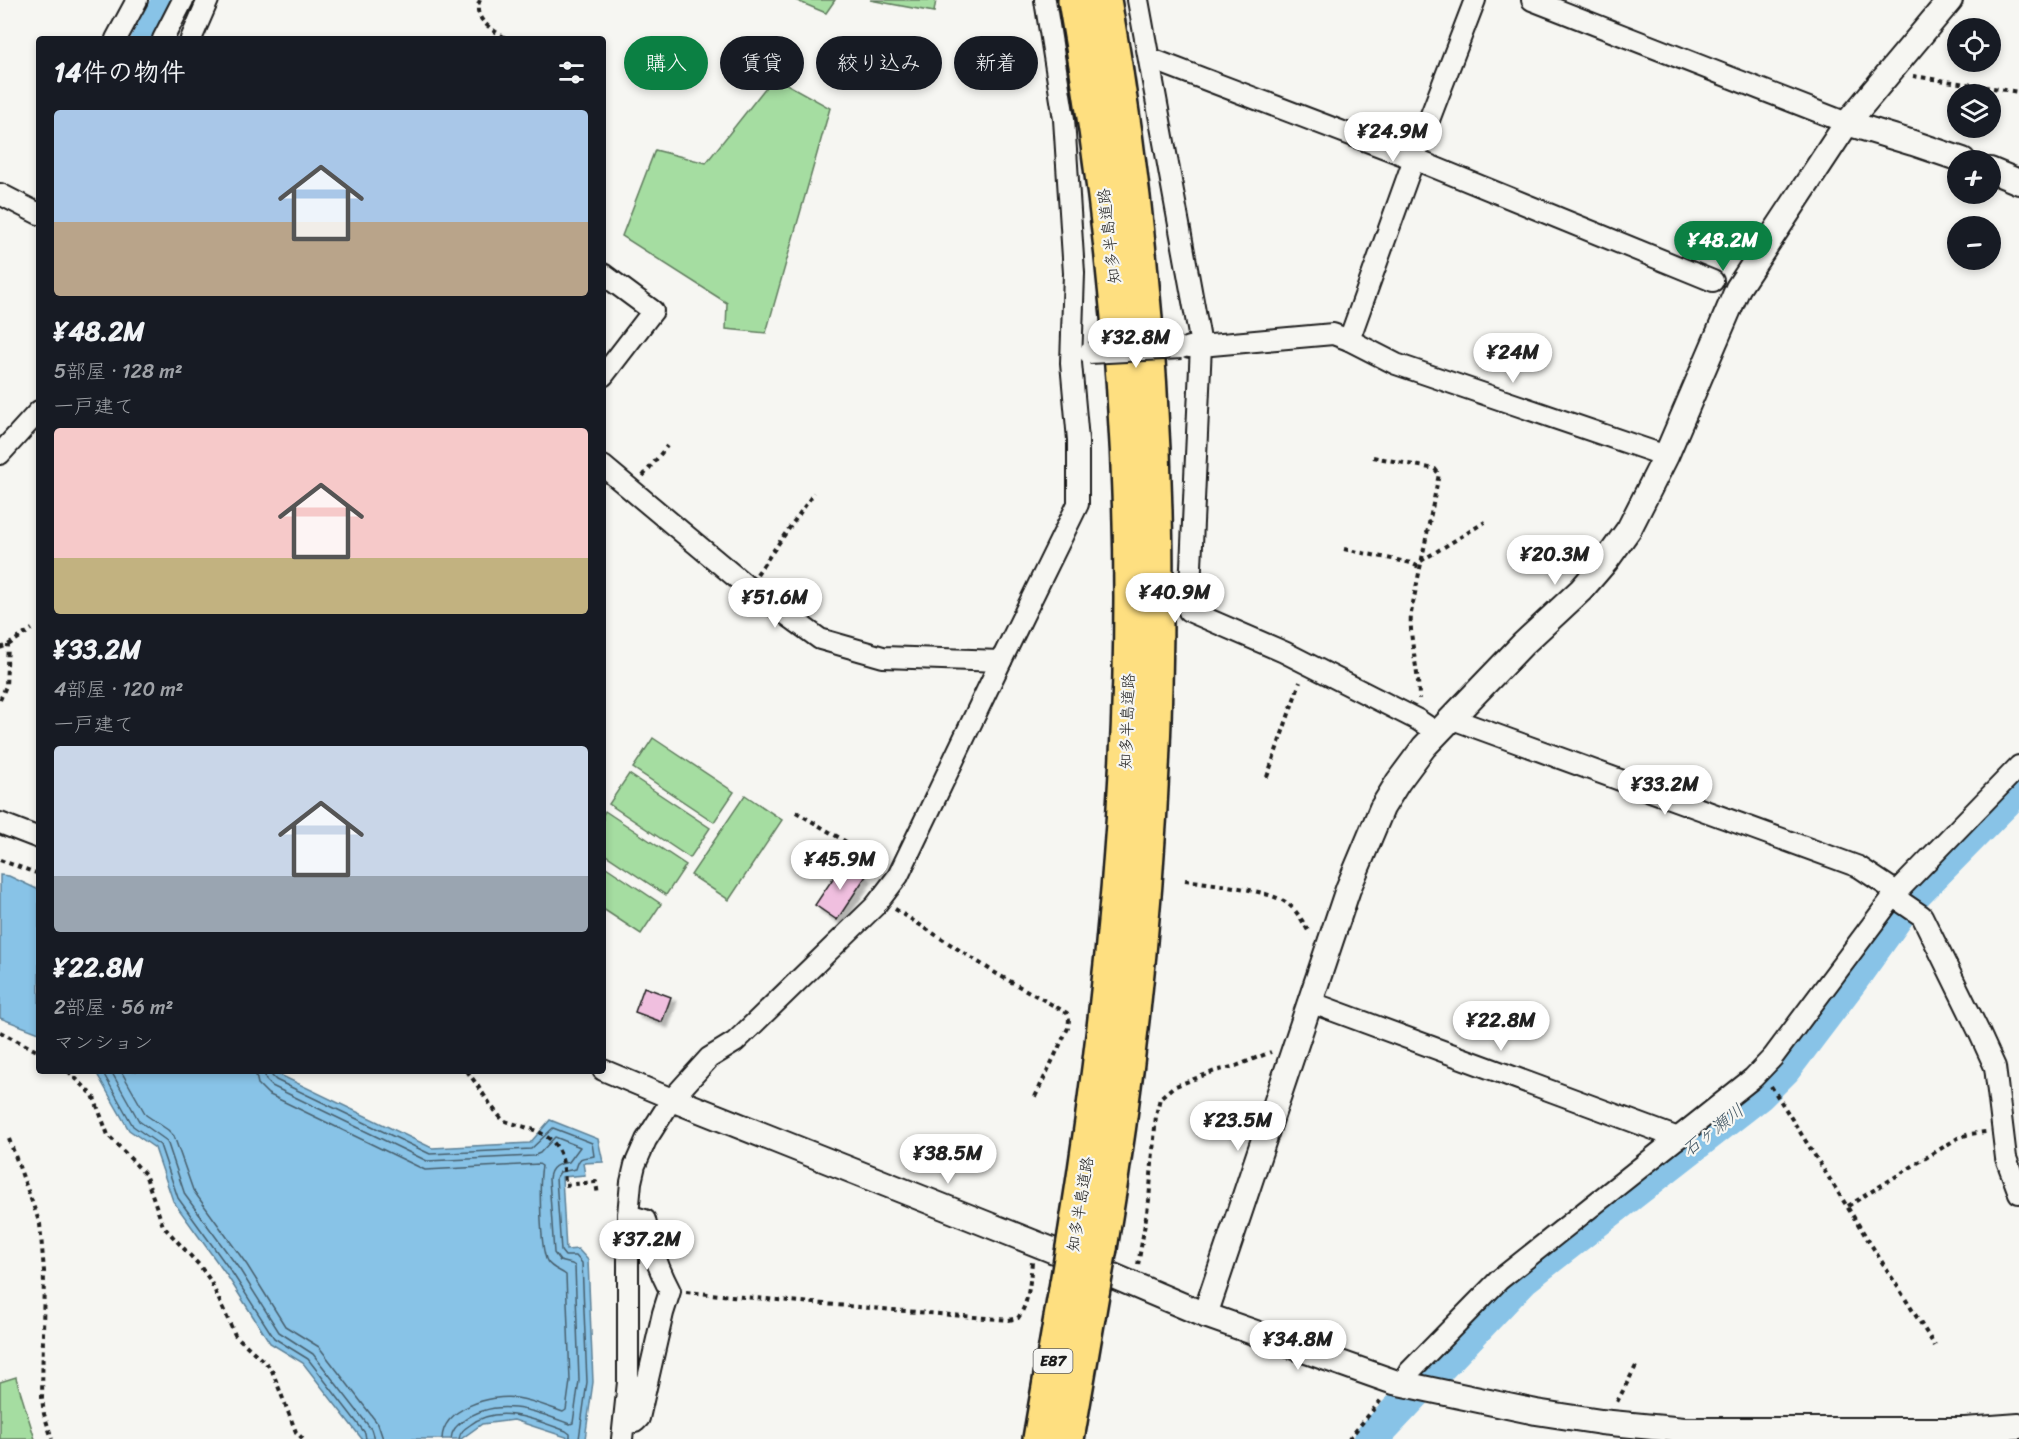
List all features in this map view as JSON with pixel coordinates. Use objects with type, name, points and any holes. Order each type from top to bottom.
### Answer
[{"type":"highway","name":"知多半島道路","points":[[1075,0],[1087,66],[1106,205],[1119,325],[1127,452],[1131,596],[1126,781],[1115,933],[1095,1106],[1088,1242]]},
{"type":"highway","name":"知多半島道路","points":[[1040,1439],[1121,1113],[1142,934],[1153,783],[1158,597],[1154,452],[1146,321],[1115,61],[1104,0]]},
{"type":"highway","name":"知多半島道路","points":[[1067,1439],[1080,1285]]},
{"type":"street","points":[[118,36],[137,0]]},
{"type":"street","points":[[165,36],[183,0]]},
{"type":"street","points":[[192,36],[208,0]]},
{"type":"street","points":[[623,1431],[628,1382],[628,1215],[635,1165],[646,1140],[672,1099],[709,1058],[735,1041],[881,898],[900,873],[1078,504],[1078,440],[1071,363],[1074,273],[1064,119],[1045,0]]},
{"type":"street","points":[[1138,0],[1201,345],[1190,611],[1435,724],[1859,867],[1889,887],[1903,902],[1922,916],[1995,1067],[2006,1158],[2019,1193]]},
{"type":"street","points":[[1349,340],[1414,159],[1475,0]]},
{"type":"street","points":[[1532,0],[1847,123],[1947,155]]},
{"type":"street","points":[[1206,1315],[1348,889],[1382,808],[1435,724],[1581,590],[1629,529],[1666,456],[1738,288],[1847,123],[1950,0]]},
{"type":"street","points":[[1149,58],[1414,159],[1713,281]]},
{"type":"street","points":[[2001,175],[2019,182]]},
{"type":"street","points":[[0,194],[36,212]]},
{"type":"street","points":[[606,276],[653,311],[606,371]]},
{"type":"street","points":[[1071,363],[1089,353],[1181,348],[1333,334],[1396,364],[1666,456]]},
{"type":"street","points":[[0,454],[36,414]]},
{"type":"street","points":[[606,468],[748,588],[820,639],[883,657],[1001,661]]},
{"type":"street","points":[[1398,1383],[1498,1280],[1754,1078],[2019,766]]},
{"type":"street","points":[[0,823],[36,837]]},
{"type":"street","points":[[1310,1002],[1678,1138]]},
{"type":"street","points":[[606,1071],[1034,1243],[1206,1315],[1398,1383],[1625,1429],[1965,1430],[2019,1426]]},
{"type":"street","points":[[623,1431],[639,1418],[670,1291],[650,1245],[645,1220],[628,1215]]},
{"type":"path","points":[[480,0],[477,9],[480,19],[502,36]]},
{"type":"path","points":[[1895,64],[1916,78],[2019,92]]},
{"type":"path","points":[[632,490],[667,446]]},
{"type":"path","points":[[1372,457],[1435,469],[1439,474],[1420,564],[1410,628],[1419,682],[1435,724]]},
{"type":"path","points":[[748,588],[813,493]]},
{"type":"path","points":[[1344,549],[1420,564],[1485,522]]},
{"type":"path","points":[[0,648],[33,628]]},
{"type":"path","points":[[0,700],[6,686],[8,645]]},
{"type":"path","points":[[1267,777],[1306,663]]},
{"type":"path","points":[[796,812],[900,873]]},
{"type":"path","points":[[0,860],[36,873]]},
{"type":"path","points":[[1185,880],[1253,892],[1288,904],[1312,937],[1330,942]]},
{"type":"path","points":[[881,898],[997,974],[1067,1013],[1068,1028],[1035,1097]]},
{"type":"path","points":[[0,1032],[36,1050]]},
{"type":"path","points":[[1134,1284],[1149,1200],[1156,1115],[1160,1098],[1173,1087],[1215,1071],[1236,1066],[1278,1050],[1294,1050]]},
{"type":"path","points":[[71,1074],[93,1095],[108,1135],[145,1174],[163,1226],[210,1280],[235,1335],[271,1368],[296,1431],[303,1439]]},
{"type":"path","points":[[469,1074],[504,1120],[536,1130],[558,1146],[564,1162],[565,1185],[596,1182],[598,1196]]},
{"type":"path","points":[[1776,1090],[1935,1346]]},
{"type":"path","points":[[1848,1206],[1958,1138],[1969,1134],[2002,1130]]},
{"type":"path","points":[[9,1139],[40,1224],[44,1271],[42,1398],[44,1414],[52,1439]]},
{"type":"path","points":[[670,1291],[1009,1320],[1018,1318],[1025,1303],[1034,1243]]},
{"type":"path","points":[[1625,1429],[1615,1407],[1636,1366]]},
{"type":"path","points":[[1349,1439],[1398,1383]]},
{"type":"green space","points":[[795,0],[835,0],[826,13]]},
{"type":"green space","points":[[870,0],[936,0],[934,12]]},
{"type":"green space","points":[[764,90],[797,90],[830,108],[766,333],[726,329],[727,303],[622,236],[655,150],[706,163]]},
{"type":"green space","points":[[653,738],[734,792],[714,822],[633,768]]},
{"type":"green space","points":[[629,774],[710,828],[690,858],[609,804]]},
{"type":"green space","points":[[745,795],[782,820],[729,900],[691,875]]},
{"type":"green space","points":[[606,812],[686,865],[666,895],[606,855]]},
{"type":"green space","points":[[606,867],[661,904],[641,934],[606,911]]},
{"type":"green space","points":[[16,1377],[35,1439],[0,1439],[0,1382]]},
{"type":"water","points":[[0,875],[9,876],[36,889],[36,1032],[0,1018]]},
{"type":"water","points":[[97,1074],[278,1074],[432,1148],[530,1143],[550,1120],[598,1139],[603,1162],[583,1163],[585,1175],[562,1177],[566,1250],[578,1249],[588,1260],[593,1382],[585,1439],[572,1439],[514,1420],[482,1424],[461,1439],[362,1439],[303,1363],[270,1343],[228,1277],[173,1201],[155,1148],[129,1130]]},
{"type":"building","points":[[844,862],[866,876],[837,920],[815,905]]},
{"type":"building","points":[[644,987],[671,997],[662,1022],[635,1012]]},
{"type":"waterway","points":[[143,36],[161,0]]},
{"type":"waterway","name":"石ヶ瀬川","points":[[1371,1439],[1523,1278],[1759,1094],[1784,1069],[1909,899],[2019,787]]}]
